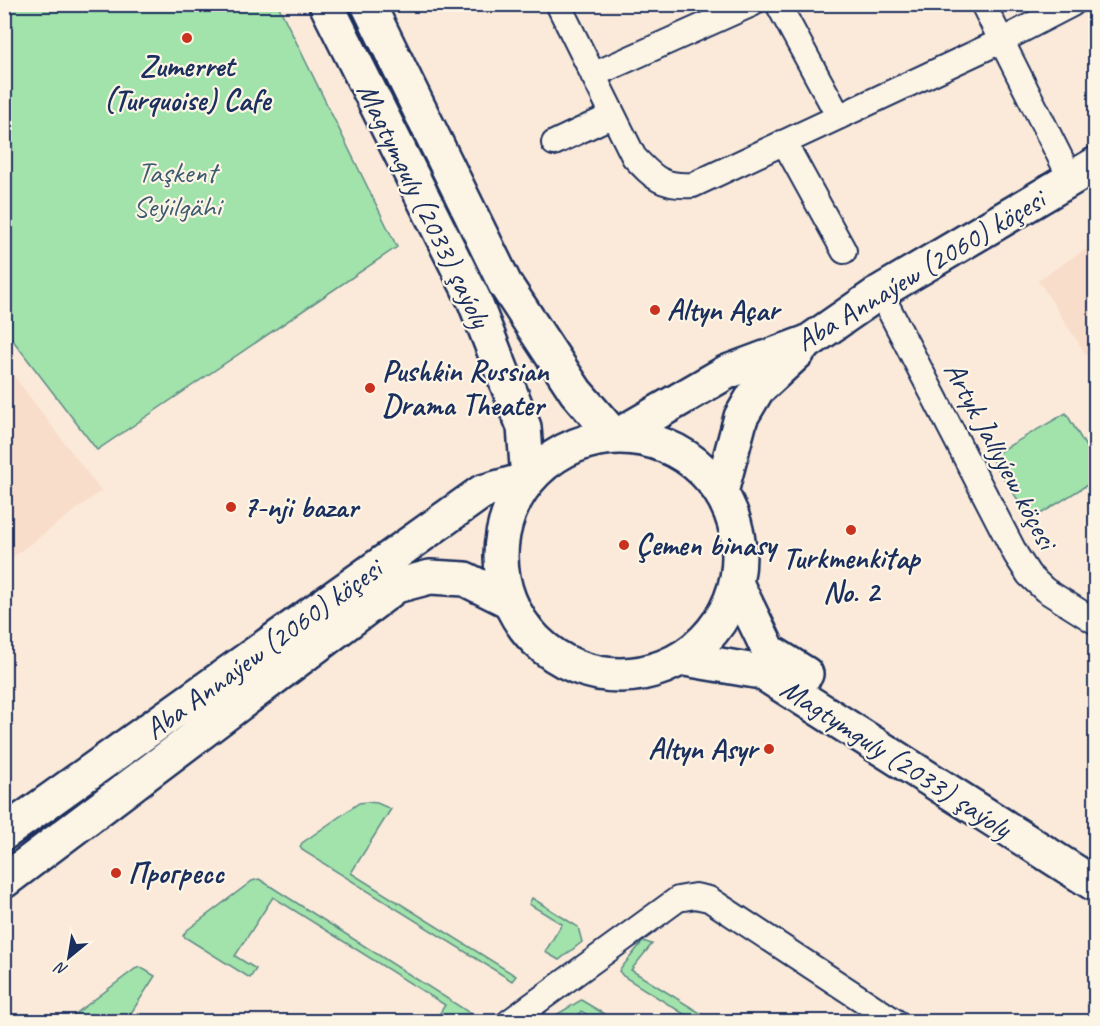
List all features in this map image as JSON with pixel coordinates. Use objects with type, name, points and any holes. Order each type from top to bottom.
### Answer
[{"type":"main road","name":"Magtymguly (2033) şaýoly","points":[[326,4],[474,300],[524,427],[528,480]]},
{"type":"main road","name":"Magtymguly (2033) şaýoly","points":[[368,4],[505,284],[576,392],[615,437]]},
{"type":"main road","name":"Aba Annaýew (2060) köçesi","points":[[615,437],[727,372],[808,342],[880,292],[1083,172]]},
{"type":"main road","points":[[721,492],[741,417],[757,390],[808,342]]},
{"type":"main road","points":[[615,437],[645,439],[673,449],[700,467],[721,492],[735,522],[740,553],[737,585],[727,611],[712,633],[685,658],[660,669],[625,676],[589,671],[555,657],[528,632],[509,601],[501,568],[502,535],[513,503],[528,480],[548,460],[585,442],[615,437]]},
{"type":"main road","name":"Aba Annaýew (2060) köçesi","points":[[4,833],[482,492],[528,480]]},
{"type":"main road","name":"Aba Annaýew (2060) köçesi","points":[[4,881],[396,586],[430,577],[465,579],[509,601]]},
{"type":"main road","name":"Magtymguly (2033) şaýoly","points":[[737,585],[769,651],[1095,859]]},
{"type":"main road","name":"Magtymguly (2033) şaýoly","points":[[685,658],[762,672],[1095,885]]},
{"type":"street","points":[[558,4],[634,157],[652,177],[675,186],[693,185],[1001,41],[1072,4]]},
{"type":"street","points":[[593,75],[752,4]]},
{"type":"street","points":[[778,4],[838,117]]},
{"type":"street","points":[[983,4],[1001,41],[1083,172]]},
{"type":"street","points":[[554,143],[613,116]]},
{"type":"street","points":[[784,142],[844,251]]},
{"type":"street","name":"Artyk Jallyýew köçesi","points":[[880,292],[1016,555],[1029,575],[1046,590],[1095,622]]},
{"type":"street","points":[[509,1022],[678,899],[695,896],[709,899],[896,1022]]},
{"type":"shaded area","points":[[1095,243],[1095,369],[1038,280]]},
{"type":"shaded area","points":[[5,364],[101,491],[5,563]]},
{"type":"green space","name":"Taşkent Seýilgähi","points":[[5,4],[278,5],[397,247],[97,450],[5,330]]},
{"type":"green space","points":[[1066,413],[1095,462],[1095,480],[1031,520],[990,457]]},
{"type":"green space","points":[[359,803],[377,803],[391,809],[351,873],[516,976],[512,981],[302,850],[300,847],[302,843]]},
{"type":"green space","points":[[259,879],[481,1020],[435,1021],[445,1005],[273,897],[235,956],[256,969],[250,978],[183,936],[186,931],[252,881]]},
{"type":"green space","points":[[532,898],[578,927],[582,942],[559,960],[545,952],[562,924],[529,904]]},
{"type":"green space","points":[[643,941],[652,944],[631,970],[713,1021],[695,1021],[623,976],[619,971]]},
{"type":"green space","points":[[140,967],[155,976],[126,1021],[66,1021],[135,969]]},
{"type":"green space","points":[[581,1000],[616,1021],[598,1021],[581,1011],[574,1021],[546,1021]]},
{"type":"place","name":"Zumerret (Turquoise) Cafe","points":[[187,38]]},
{"type":"place","name":"Altyn Açar","points":[[655,310]]},
{"type":"place","name":"Pushkin Russian Drama Theater","points":[[370,388]]},
{"type":"place","name":"7-nji bazar","points":[[231,507]]},
{"type":"place","name":"Turkmenkitap No. 2","points":[[851,530]]},
{"type":"place","name":"Çemen binasy","points":[[624,545]]},
{"type":"place","name":"Altyn Asyr","points":[[769,749]]},
{"type":"place","name":"Прогресс","points":[[116,873]]}]
